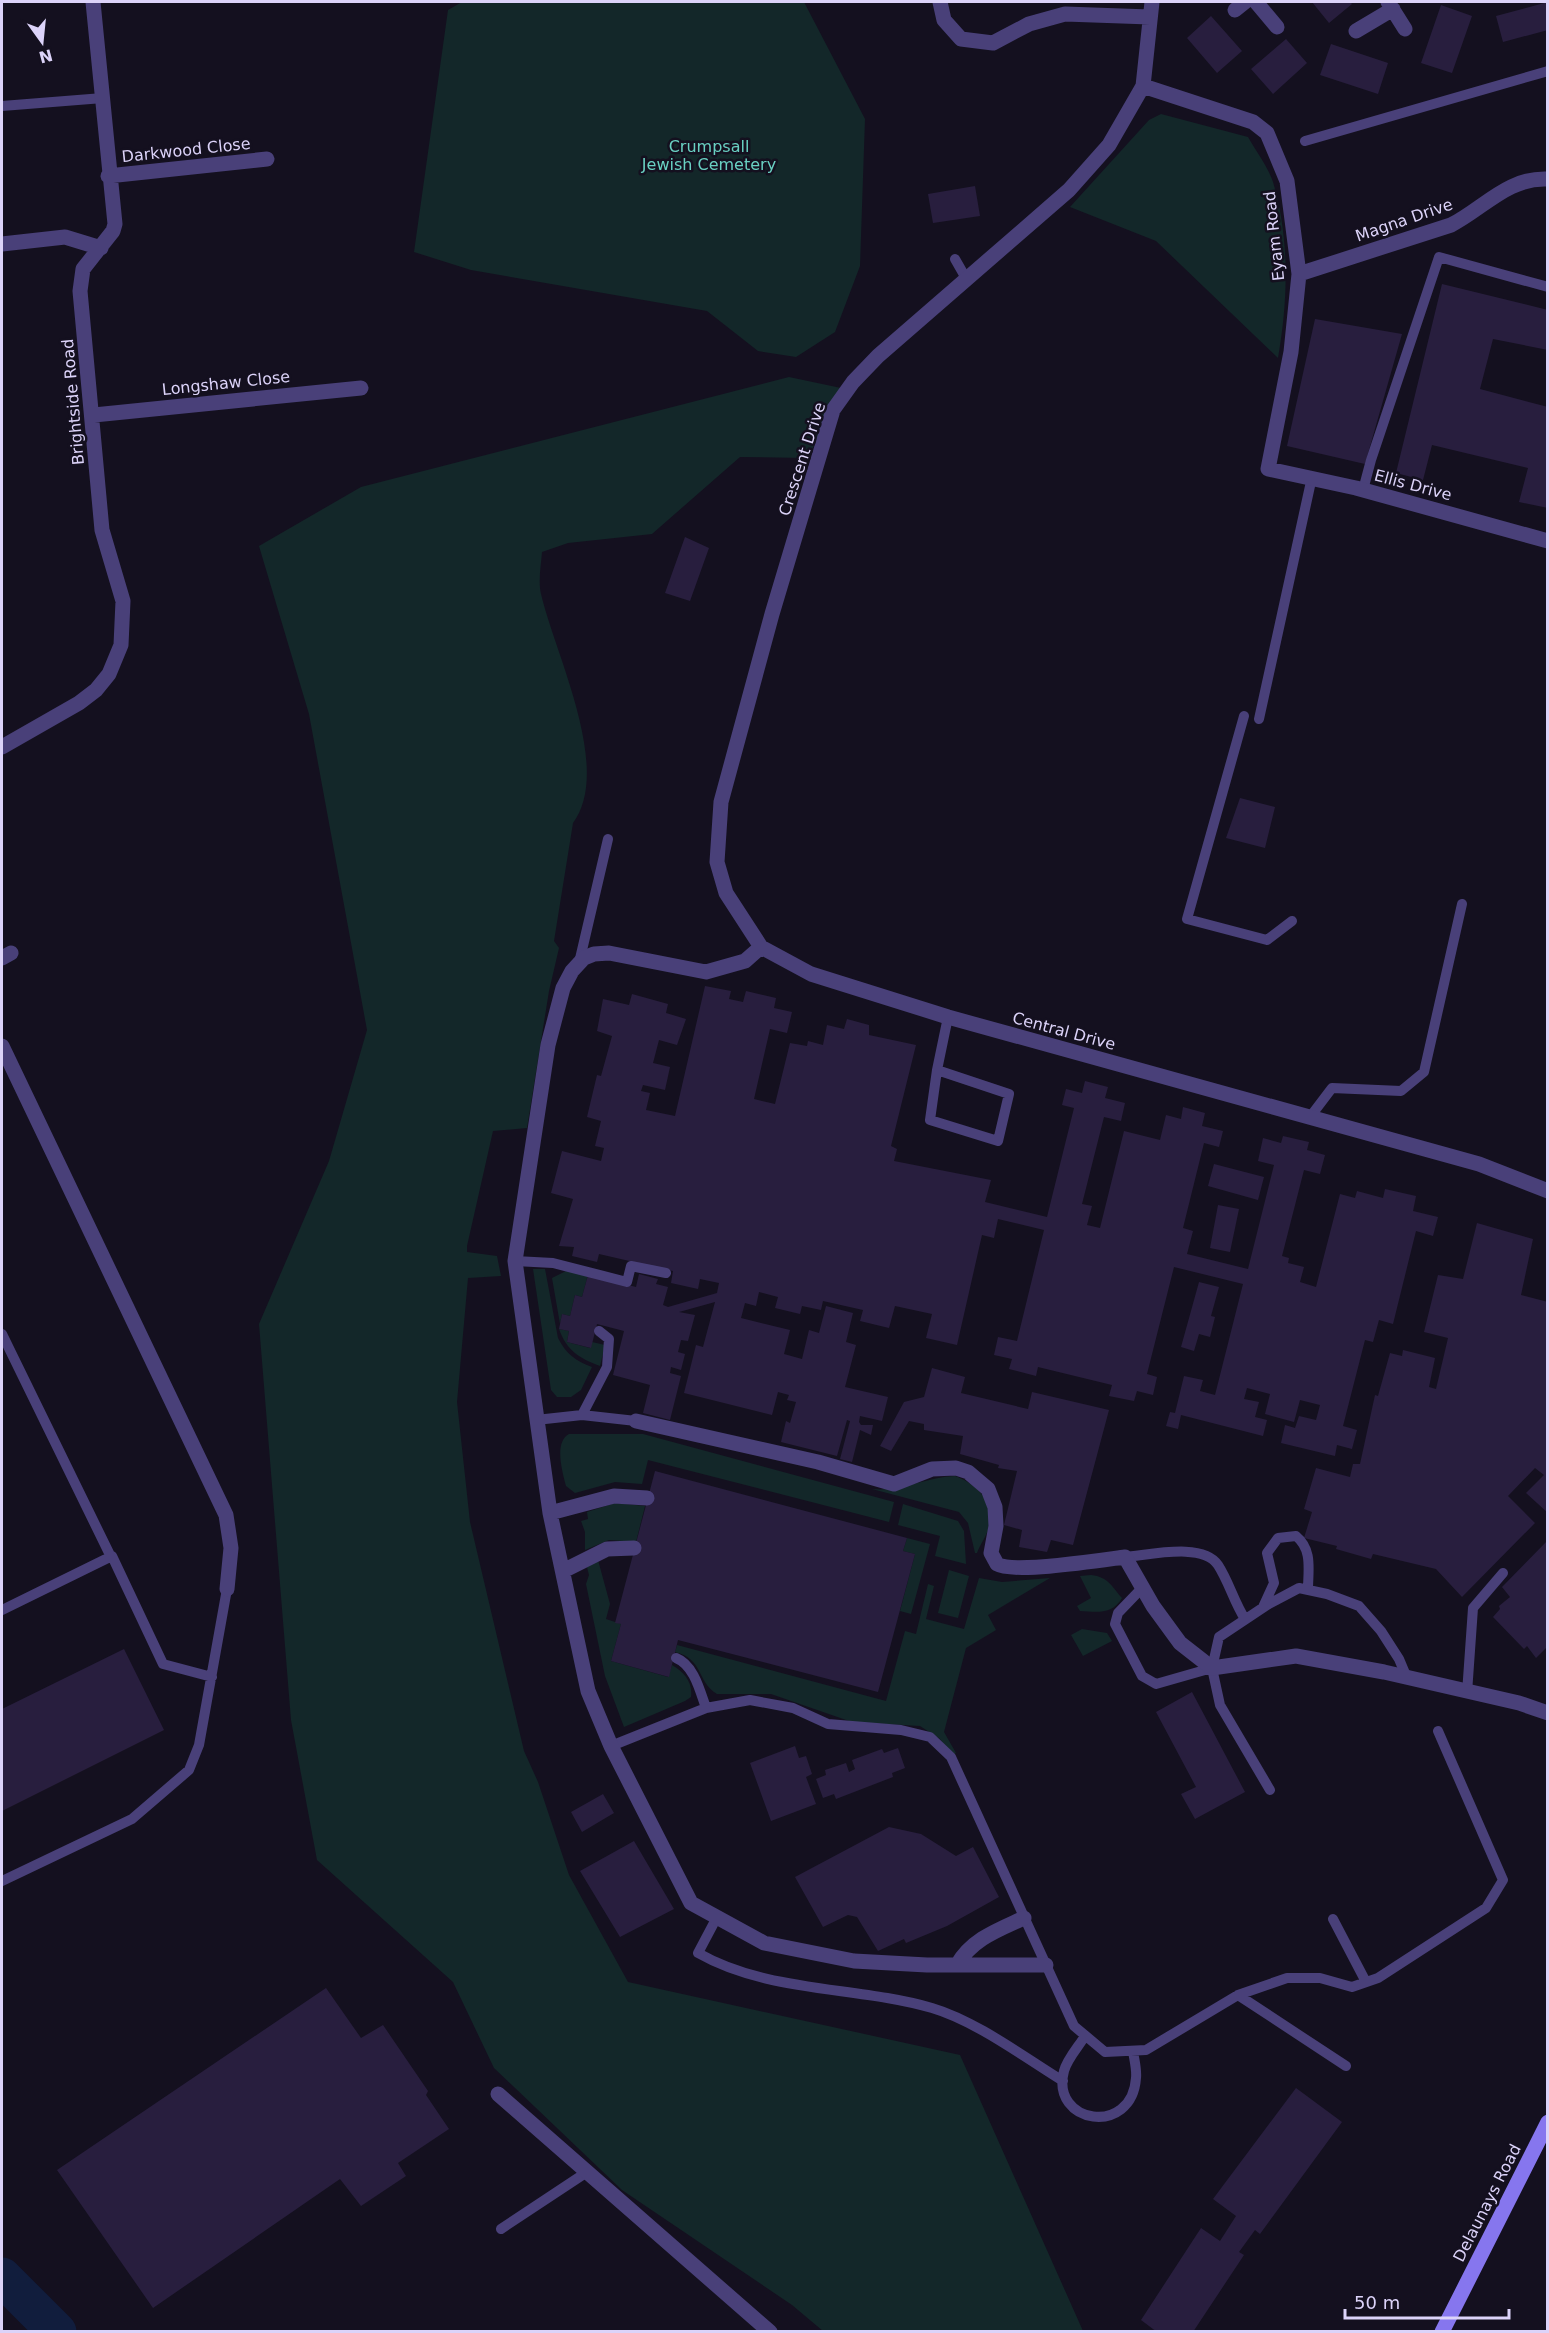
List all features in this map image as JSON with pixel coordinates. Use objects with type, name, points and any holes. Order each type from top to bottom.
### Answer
[{"type":"street","name":"Brightside Road","points":[[2,747],[79,704],[96,690],[109,674],[121,645],[123,602],[102,530],[94,415],[80,279],[82,270],[101,248],[115,224],[108,176],[93,2]]},
{"type":"street","points":[[940,2],[944,20],[961,39],[993,43],[1029,24],[1065,14],[1151,9],[1143,86]]},
{"type":"street","points":[[1256,2],[1277,27]]},
{"type":"street","points":[[1356,31],[1390,5],[1406,30]]},
{"type":"street","name":"Eyam Road","points":[[1143,86],[1253,122],[1267,133],[1287,181],[1299,274],[1291,352],[1268,469]]},
{"type":"street","name":"Crescent Drive","points":[[761,947],[726,893],[717,862],[721,802],[772,614],[833,410],[853,382],[878,356],[1069,190],[1109,145],[1143,86]]},
{"type":"street","name":"Darkwood Close","points":[[108,176],[267,159]]},
{"type":"street","name":"Magna Drive","points":[[1299,274],[1451,225],[1472,214],[1514,184],[1534,179],[1548,179]]},
{"type":"street","points":[[2,243],[65,237],[101,248]]},
{"type":"street","name":"Longshaw Close","points":[[94,415],[362,388]]},
{"type":"street","name":"Ellis Drive","points":[[1268,469],[1364,490],[1548,541]]},
{"type":"street","points":[[761,947],[746,961],[706,972],[609,953],[594,954],[579,963],[563,988],[548,1045],[515,1261],[550,1513],[588,1691],[611,1746],[691,1903],[716,1919],[764,1943],[854,1961],[957,1965],[1046,1965]]},
{"type":"street","name":"Central Drive","points":[[761,947],[811,974],[948,1017],[1479,1164],[1548,1191]]},
{"type":"street","points":[[2,1046],[226,1515],[231,1548],[228,1589]]},
{"type":"street","points":[[636,1421],[818,1462],[894,1484],[932,1469],[956,1468],[968,1472],[988,1489],[995,1507],[996,1526],[991,1553],[1000,1566],[1125,1557],[1180,1643],[1212,1668],[1296,1656],[1339,1662],[1519,1703],[1548,1713]]},
{"type":"street","points":[[550,1513],[614,1496],[647,1498]]},
{"type":"street","points":[[563,1571],[608,1548],[634,1548]]},
{"type":"street","points":[[957,1965],[965,1951],[986,1935],[1024,1918]]},
{"type":"street","points":[[498,2094],[770,2331]]},
{"type":"street","name":"Delaunays Road","points":[[1442,2331],[1548,2122]]},
{"type":"lane","points":[[1305,141],[1548,71]]},
{"type":"lane","points":[[2,106],[103,98]]},
{"type":"lane","points":[[1364,490],[1371,460],[1439,257],[1548,287]]},
{"type":"lane","points":[[956,259],[967,280]]},
{"type":"lane","points":[[1259,719],[1312,477]]},
{"type":"lane","points":[[1244,716],[1187,919],[1267,940],[1292,921]]},
{"type":"lane","points":[[579,963],[608,839]]},
{"type":"lane","points":[[1310,1117],[1332,1088],[1401,1091],[1424,1072],[1462,904]]},
{"type":"lane","points":[[937,1070],[1009,1094],[998,1142],[930,1120],[937,1070],[948,1017]]},
{"type":"lane","points":[[515,1261],[553,1263],[627,1282],[631,1266],[666,1273]]},
{"type":"lane","points":[[582,1415],[610,1357],[609,1339],[599,1331]]},
{"type":"lane","points":[[2,1334],[164,1665],[212,1677]]},
{"type":"lane","points":[[536,1420],[582,1415],[636,1421]]},
{"type":"lane","points":[[1263,1607],[1274,1583],[1267,1553],[1278,1538],[1296,1536],[1305,1544],[1309,1557],[1308,1590]]},
{"type":"lane","points":[[1125,1557],[1181,1552],[1210,1555],[1219,1566],[1245,1619]]},
{"type":"lane","points":[[2,1610],[111,1557]]},
{"type":"lane","points":[[1467,1693],[1473,1608],[1503,1573]]},
{"type":"lane","points":[[1143,1587],[1118,1613],[1115,1623],[1119,1636],[1142,1676],[1156,1684],[1212,1668]]},
{"type":"lane","points":[[1270,1790],[1220,1705],[1212,1668],[1219,1637],[1263,1607],[1299,1588],[1327,1594],[1359,1606],[1381,1631],[1399,1659],[1407,1678]]},
{"type":"lane","points":[[2,1881],[132,1819],[189,1770],[199,1745],[228,1589]]},
{"type":"lane","points":[[676,1658],[687,1666],[693,1675],[706,1708]]},
{"type":"lane","points":[[611,1746],[706,1708],[750,1700],[766,1701],[793,1708],[828,1724],[901,1730],[930,1737],[951,1757],[1074,2026],[1105,2052],[1146,2050],[1238,1995],[1287,1978],[1320,1978],[1352,1987],[1378,1978],[1486,1908],[1503,1880],[1438,1731]]},
{"type":"lane","points":[[716,1919],[698,1953],[720,1965],[787,1982],[933,2008],[972,2026],[1063,2081]]},
{"type":"lane","points":[[1333,1919],[1366,1982]]},
{"type":"lane","points":[[1238,1995],[1346,2066]]},
{"type":"lane","points":[[1086,2036],[1064,2070],[1063,2089],[1069,2106],[1099,2119],[1114,2115],[1128,2104],[1133,2094],[1136,2077],[1132,2051]]},
{"type":"lane","points":[[501,2229],[587,2172]]},
{"type":"green space","name":"Crumpsall Jewish Cemetery","points":[[462,2],[804,2],[865,119],[860,266],[835,332],[796,357],[758,351],[707,311],[471,270],[414,252],[448,10]]},
{"type":"green space","points":[[1161,114],[1248,137],[1268,171],[1279,204],[1285,248],[1284,314],[1278,358],[1156,241],[1070,207],[1149,120]]},
{"type":"green space","points":[[789,377],[841,388],[808,458],[740,457],[652,534],[568,543],[542,552],[541,594],[577,711],[584,743],[587,773],[584,800],[573,823],[554,941],[559,948],[549,991],[527,1128],[493,1131],[467,1246],[467,1252],[497,1256],[501,1276],[468,1278],[457,1402],[470,1522],[524,1751],[538,1782],[569,1875],[628,1982],[960,2055],[1083,2331],[823,2331],[792,2305],[622,2190],[494,2068],[453,1982],[317,1860],[291,1720],[259,1324],[329,1161],[367,1030],[309,714],[259,546],[361,487]]},
{"type":"green space","points":[[533,1269],[545,1269],[561,1344],[572,1356],[592,1367],[581,1390],[571,1397],[557,1397],[551,1390]]},
{"type":"green space","points":[[566,1271],[588,1275],[582,1297],[575,1295],[570,1316],[562,1314],[560,1324],[552,1278]]},
{"type":"green space","points":[[559,1329],[569,1331],[567,1342],[590,1348],[592,1342],[605,1345],[600,1366],[575,1353],[562,1337]]},
{"type":"green space","points":[[569,1434],[643,1434],[894,1502],[889,1522],[648,1460],[642,1484],[615,1482],[575,1493],[566,1486],[560,1457],[562,1443]]},
{"type":"green space","points":[[955,1476],[970,1483],[982,1495],[989,1509],[989,1527],[977,1553],[975,1553],[968,1523],[959,1512],[872,1489],[893,1488]]},
{"type":"green space","points":[[615,1503],[645,1506],[636,1542],[609,1540],[585,1550],[585,1532],[581,1521],[588,1519],[587,1512]]},
{"type":"green space","points":[[903,1504],[958,1521],[964,1531],[966,1564],[935,1556],[940,1536],[898,1525]]},
{"type":"green space","points":[[907,1538],[930,1544],[911,1614],[900,1611],[915,1554],[903,1551]]},
{"type":"green space","points":[[598,1560],[610,1604],[606,1619],[621,1624],[611,1661],[668,1677],[672,1665],[684,1674],[691,1687],[691,1697],[685,1701],[624,1727],[605,1676],[586,1584],[589,1575],[587,1567]]},
{"type":"green space","points":[[949,1570],[969,1576],[958,1618],[938,1613]]},
{"type":"green space","points":[[1091,1575],[1106,1580],[1122,1598],[1114,1607],[1104,1611],[1080,1611],[1077,1606],[1091,1598],[1080,1576]]},
{"type":"green space","points":[[979,1578],[1002,1582],[1050,1578],[988,1615],[996,1630],[966,1648],[944,1732],[956,1753],[952,1755],[940,1739],[920,1726],[852,1722],[771,1694],[717,1694],[710,1689],[691,1660],[675,1652],[677,1645],[886,1701],[905,1631],[916,1634],[928,1584],[934,1586],[926,1619],[964,1629]]},
{"type":"green space","points":[[1082,1629],[1107,1633],[1112,1641],[1083,1656],[1071,1635]]},
{"type":"building","points":[[1312,2],[1350,2],[1352,4],[1329,23]]},
{"type":"building","points":[[1548,2],[1548,30],[1503,42],[1496,16]]},
{"type":"building","points":[[1441,5],[1472,16],[1452,73],[1421,63]]},
{"type":"building","points":[[1211,16],[1242,51],[1217,73],[1187,38]]},
{"type":"building","points":[[1286,39],[1307,63],[1273,94],[1251,69]]},
{"type":"building","points":[[1331,44],[1388,63],[1378,94],[1320,75]]},
{"type":"building","points":[[975,186],[980,216],[933,223],[928,194]]},
{"type":"building","points":[[1442,284],[1548,310],[1548,350],[1493,339],[1480,389],[1548,407],[1548,508],[1519,502],[1528,468],[1432,445],[1423,480],[1396,473]]},
{"type":"building","points":[[1315,319],[1402,334],[1365,464],[1287,446]]},
{"type":"building","points":[[685,537],[709,548],[690,601],[665,593]]},
{"type":"building","points":[[1240,798],[1275,807],[1265,848],[1226,838]]},
{"type":"building","points":[[705,986],[731,991],[729,999],[743,1002],[746,991],[776,998],[774,1008],[792,1012],[787,1033],[770,1029],[754,1099],[775,1104],[790,1043],[807,1046],[808,1041],[823,1045],[827,1025],[844,1029],[847,1019],[869,1025],[869,1035],[916,1045],[891,1146],[897,1149],[894,1161],[991,1180],[985,1202],[1047,1217],[1074,1108],[1062,1105],[1066,1089],[1082,1093],[1085,1081],[1108,1087],[1105,1098],[1125,1103],[1121,1121],[1104,1117],[1082,1204],[1092,1206],[1087,1225],[1100,1228],[1124,1131],[1160,1140],[1166,1115],[1181,1119],[1183,1107],[1205,1113],[1202,1126],[1223,1131],[1219,1147],[1204,1143],[1183,1228],[1193,1231],[1187,1254],[1248,1269],[1274,1165],[1258,1161],[1263,1138],[1281,1143],[1283,1136],[1309,1142],[1307,1150],[1325,1155],[1320,1174],[1304,1170],[1282,1256],[1289,1258],[1288,1263],[1304,1267],[1300,1282],[1316,1287],[1340,1194],[1355,1198],[1357,1191],[1383,1198],[1385,1189],[1416,1196],[1413,1211],[1438,1217],[1433,1236],[1416,1231],[1393,1324],[1379,1320],[1373,1342],[1365,1340],[1343,1426],[1357,1430],[1352,1449],[1337,1445],[1335,1456],[1281,1443],[1285,1425],[1295,1428],[1299,1416],[1316,1420],[1320,1405],[1300,1400],[1294,1422],[1265,1414],[1270,1394],[1247,1388],[1244,1399],[1259,1402],[1255,1417],[1267,1420],[1263,1436],[1181,1415],[1178,1429],[1166,1426],[1170,1412],[1175,1413],[1184,1376],[1203,1380],[1200,1391],[1215,1395],[1243,1284],[1174,1267],[1147,1374],[1157,1377],[1153,1395],[1137,1391],[1134,1401],[1109,1396],[1112,1385],[1038,1367],[1036,1376],[1009,1369],[1012,1359],[994,1355],[998,1337],[1017,1341],[1044,1230],[998,1219],[994,1238],[982,1235],[957,1345],[926,1338],[932,1314],[895,1306],[889,1328],[860,1321],[863,1310],[823,1301],[821,1310],[802,1306],[800,1314],[775,1308],[778,1297],[759,1292],[756,1306],[745,1303],[741,1318],[790,1330],[784,1354],[802,1359],[809,1330],[819,1333],[826,1306],[853,1313],[846,1342],[856,1345],[845,1387],[888,1397],[882,1421],[860,1416],[861,1425],[873,1425],[871,1435],[860,1430],[852,1462],[840,1459],[850,1421],[847,1420],[837,1456],[781,1442],[786,1421],[790,1423],[796,1402],[787,1400],[789,1395],[778,1392],[772,1415],[684,1393],[696,1345],[703,1347],[715,1302],[679,1312],[695,1315],[688,1341],[681,1340],[678,1352],[685,1354],[681,1370],[671,1367],[670,1373],[681,1376],[670,1420],[643,1413],[650,1385],[613,1375],[624,1331],[597,1324],[591,1348],[567,1342],[569,1331],[559,1329],[562,1314],[570,1316],[575,1295],[582,1297],[588,1275],[636,1287],[639,1274],[658,1279],[656,1284],[668,1287],[663,1305],[668,1307],[717,1293],[719,1283],[700,1279],[698,1289],[671,1283],[673,1271],[599,1254],[597,1262],[572,1256],[574,1247],[559,1246],[573,1199],[551,1193],[562,1151],[601,1161],[604,1148],[595,1146],[601,1121],[587,1117],[597,1075],[601,1076],[612,1036],[597,1031],[603,999],[629,1005],[632,994],[668,1004],[666,1013],[686,1019],[677,1045],[659,1040],[653,1063],[670,1067],[665,1090],[643,1085],[641,1091],[650,1093],[646,1110],[675,1116]]},
{"type":"building","points":[[1214,1164],[1264,1177],[1258,1200],[1208,1186]]},
{"type":"building","points":[[1218,1205],[1239,1209],[1230,1252],[1210,1248]]},
{"type":"building","points":[[1477,1223],[1533,1239],[1521,1295],[1548,1302],[1548,1513],[1526,1493],[1544,1475],[1535,1468],[1508,1496],[1535,1523],[1462,1597],[1436,1569],[1373,1554],[1371,1559],[1336,1549],[1337,1546],[1304,1538],[1312,1512],[1304,1509],[1316,1468],[1350,1477],[1353,1464],[1360,1464],[1375,1395],[1378,1396],[1390,1353],[1402,1356],[1403,1350],[1435,1358],[1429,1387],[1436,1389],[1448,1338],[1424,1332],[1438,1275],[1463,1279]]},
{"type":"building","points":[[1199,1282],[1219,1287],[1211,1316],[1215,1317],[1210,1337],[1199,1334],[1194,1351],[1181,1347]]},
{"type":"building","points":[[932,1368],[965,1377],[961,1393],[1028,1409],[1032,1392],[1109,1410],[1073,1545],[1051,1540],[1047,1552],[1019,1547],[1022,1530],[1004,1525],[1017,1471],[998,1468],[999,1465],[960,1454],[963,1436],[924,1430],[924,1424],[909,1421],[891,1451],[880,1446],[904,1402],[924,1397]]},
{"type":"building","points":[[655,1471],[907,1538],[903,1551],[915,1554],[878,1692],[678,1640],[669,1677],[611,1661],[621,1624],[615,1623]]},
{"type":"building","points":[[1548,1540],[1548,1646],[1536,1658],[1527,1646],[1524,1649],[1493,1617],[1500,1609],[1499,1606],[1510,1597],[1502,1587]]},
{"type":"building","points":[[124,1649],[164,1730],[2,1811],[2,1709]]},
{"type":"building","points":[[1192,1692],[1245,1792],[1195,1819],[1181,1794],[1196,1787],[1156,1712]]},
{"type":"building","points":[[795,1746],[799,1758],[806,1756],[812,1774],[806,1777],[816,1804],[771,1821],[750,1763]]},
{"type":"building","points":[[898,1748],[905,1768],[892,1773],[893,1777],[836,1799],[834,1794],[823,1798],[816,1779],[826,1775],[825,1770],[846,1763],[849,1772],[855,1769],[852,1760],[882,1749],[884,1753]]},
{"type":"building","points":[[603,1794],[614,1813],[582,1832],[571,1812]]},
{"type":"building","points":[[889,1827],[921,1834],[956,1856],[973,1847],[999,1897],[947,1926],[906,1943],[904,1939],[878,1951],[857,1917],[848,1915],[823,1927],[795,1877]]},
{"type":"building","points":[[634,1841],[674,1909],[620,1937],[580,1871]]},
{"type":"building","points":[[326,1988],[361,2038],[383,2025],[428,2091],[426,2095],[449,2129],[398,2163],[406,2176],[361,2206],[340,2179],[153,2308],[57,2170]]},
{"type":"building","points":[[1296,2088],[1342,2122],[1260,2234],[1255,2230],[1239,2252],[1244,2255],[1193,2332],[1157,2332],[1141,2320],[1201,2228],[1220,2241],[1236,2216],[1213,2199]]},
{"type":"waterway","points":[[2,2277],[57,2332]]}]
